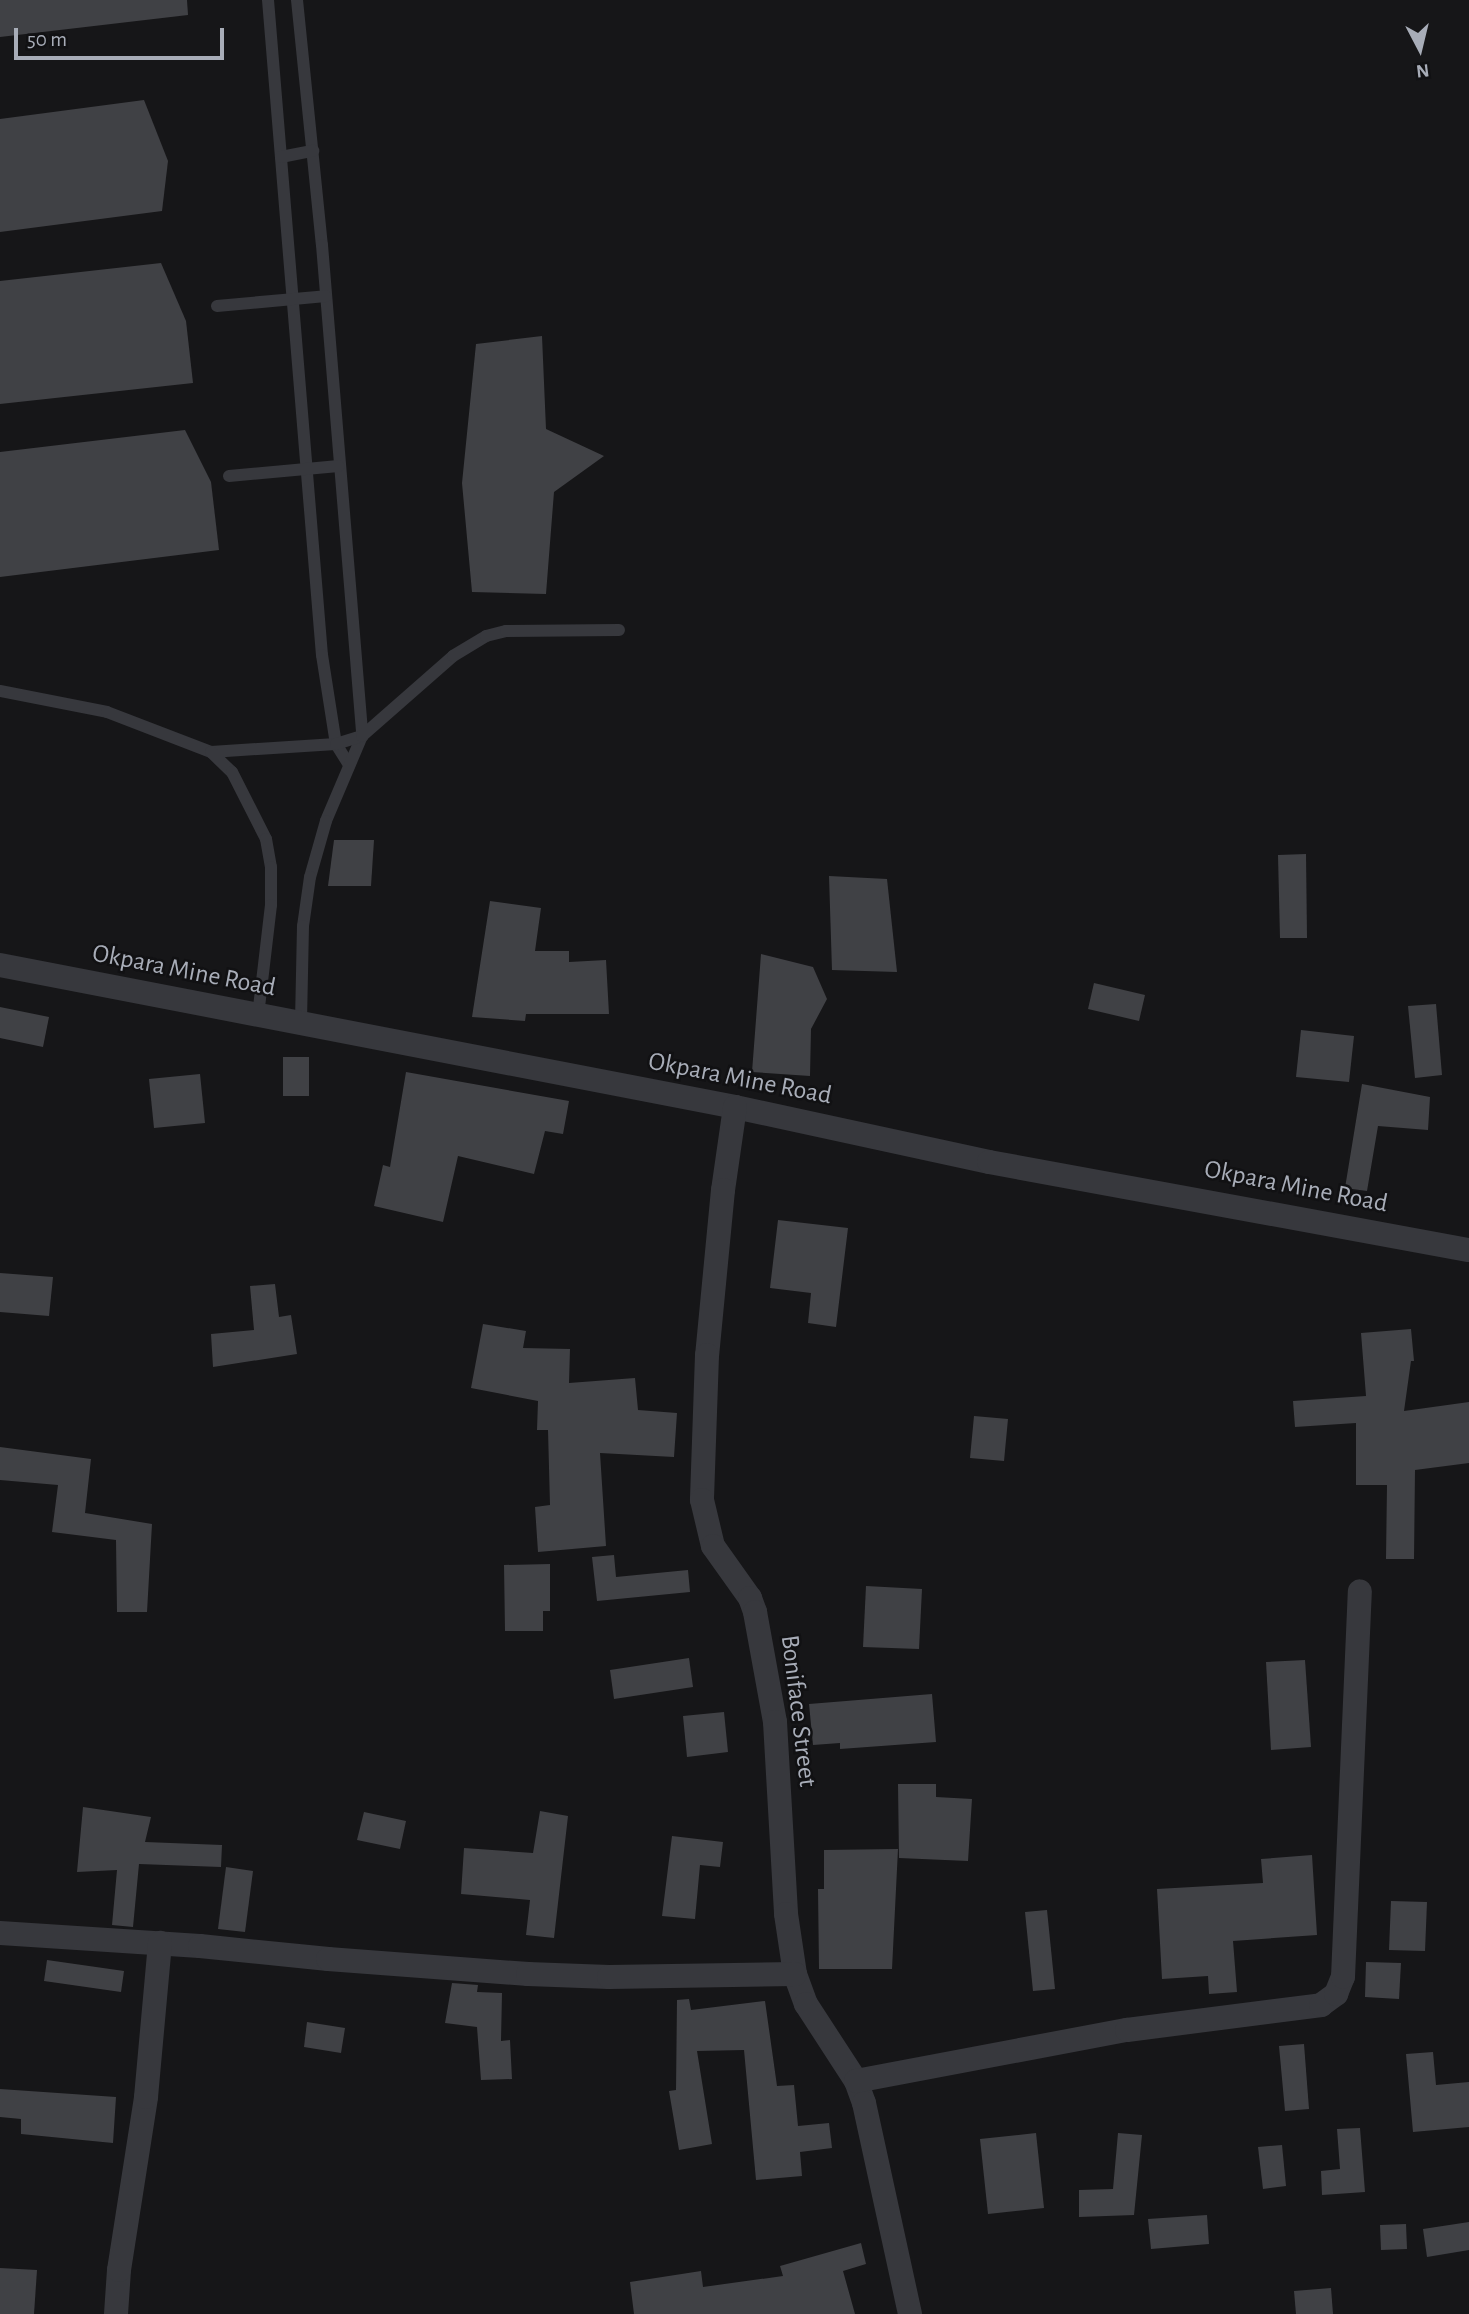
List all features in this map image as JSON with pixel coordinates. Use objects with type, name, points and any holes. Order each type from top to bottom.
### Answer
[{"type":"street","name":"Okpara Mine Road","points":[[0,965],[735,1107],[989,1161],[1469,1250]]},
{"type":"street","name":"Boniface Street","points":[[735,1107],[723,1190],[707,1355],[702,1500],[713,1546],[750,1598],[755,1612],[775,1722],[786,1914],[795,1973],[806,2004],[856,2081],[892,2220],[911,2314]]},
{"type":"street","points":[[856,2081],[1127,2030],[1321,2005],[1336,1994],[1343,1977],[1360,1591]]},
{"type":"street","points":[[0,1933],[160,1943],[342,1961],[528,1973],[609,1977],[795,1973]]},
{"type":"street","points":[[116,2314],[119,2270],[146,2097],[160,1943]]},
{"type":"lane","points":[[268,0],[322,655],[336,744],[349,765]]},
{"type":"lane","points":[[297,0],[326,296],[362,736],[326,821],[310,877],[303,926],[300,1024]]},
{"type":"lane","points":[[281,157],[313,151]]},
{"type":"lane","points":[[217,306],[326,296]]},
{"type":"lane","points":[[229,476],[339,466]]},
{"type":"lane","points":[[211,752],[336,744],[362,736],[453,656],[486,636],[506,631],[619,630]]},
{"type":"lane","points":[[0,691],[107,712],[211,752],[232,772],[266,839],[271,867],[271,905],[258,1016]]},
{"type":"building","points":[[0,0],[187,0],[188,15],[0,37]]},
{"type":"building","points":[[144,100],[168,161],[162,211],[0,232],[0,119]]},
{"type":"building","points":[[161,263],[186,321],[193,383],[0,404],[0,281]]},
{"type":"building","points":[[542,336],[546,429],[604,456],[554,492],[546,594],[472,592],[462,483],[476,344]]},
{"type":"building","points":[[185,430],[211,482],[219,550],[0,577],[0,452]]},
{"type":"building","points":[[334,840],[374,840],[371,886],[328,886]]},
{"type":"building","points":[[1306,854],[1307,938],[1280,938],[1278,855]]},
{"type":"building","points":[[829,876],[887,879],[897,972],[832,970]]},
{"type":"building","points":[[490,901],[541,908],[535,951],[569,951],[569,962],[606,960],[609,1014],[526,1014],[525,1021],[472,1017]]},
{"type":"building","points":[[761,954],[813,967],[827,999],[811,1029],[810,1076],[752,1072]]},
{"type":"building","points":[[1094,983],[1145,995],[1139,1021],[1088,1009]]},
{"type":"building","points":[[1436,1004],[1442,1075],[1415,1078],[1408,1006]]},
{"type":"building","points":[[0,1007],[49,1017],[43,1047],[0,1038]]},
{"type":"building","points":[[1301,1030],[1354,1036],[1349,1082],[1296,1077]]},
{"type":"building","points":[[283,1057],[309,1057],[309,1096],[283,1096]]},
{"type":"building","points":[[406,1072],[569,1101],[563,1134],[545,1131],[534,1174],[458,1156],[443,1222],[374,1206],[383,1165],[390,1167]]},
{"type":"building","points":[[200,1074],[205,1123],[154,1128],[149,1079]]},
{"type":"building","points":[[1362,1084],[1430,1097],[1428,1130],[1378,1126],[1367,1191],[1345,1188]]},
{"type":"building","points":[[778,1220],[848,1228],[836,1327],[808,1323],[811,1293],[770,1288]]},
{"type":"building","points":[[0,1273],[53,1277],[49,1316],[0,1312]]},
{"type":"building","points":[[275,1284],[279,1317],[291,1315],[297,1354],[213,1367],[211,1334],[254,1330],[250,1286]]},
{"type":"building","points":[[483,1324],[526,1331],[523,1348],[570,1349],[569,1383],[635,1378],[638,1410],[677,1413],[674,1457],[600,1453],[606,1546],[538,1552],[535,1507],[550,1505],[548,1430],[537,1430],[538,1401],[471,1388]]},
{"type":"building","points":[[1411,1329],[1414,1361],[1411,1361],[1404,1411],[1469,1402],[1469,1463],[1415,1470],[1414,1559],[1386,1559],[1387,1485],[1356,1485],[1356,1423],[1295,1427],[1293,1401],[1366,1396],[1361,1333]]},
{"type":"building","points":[[974,1416],[1008,1419],[1004,1461],[970,1458]]},
{"type":"building","points":[[0,1447],[91,1459],[85,1513],[152,1524],[147,1612],[117,1612],[116,1540],[52,1532],[58,1485],[0,1480]]},
{"type":"building","points":[[614,1555],[616,1577],[688,1570],[690,1592],[597,1601],[592,1557]]},
{"type":"building","points":[[550,1564],[550,1611],[543,1611],[543,1631],[505,1631],[504,1565]]},
{"type":"building","points":[[866,1586],[922,1589],[919,1649],[863,1647]]},
{"type":"building","points":[[689,1658],[693,1687],[614,1699],[610,1670]]},
{"type":"building","points":[[1305,1660],[1311,1747],[1271,1750],[1266,1662]]},
{"type":"building","points":[[932,1694],[936,1742],[840,1749],[840,1743],[813,1745],[809,1704]]},
{"type":"building","points":[[724,1712],[728,1752],[687,1757],[683,1716]]},
{"type":"building","points":[[898,1784],[936,1784],[936,1797],[972,1799],[968,1861],[899,1858]]},
{"type":"building","points":[[83,1807],[151,1817],[145,1842],[222,1845],[221,1867],[139,1864],[133,1927],[112,1925],[117,1870],[77,1872]]},
{"type":"building","points":[[540,1811],[568,1816],[554,1938],[526,1935],[530,1900],[461,1894],[464,1848],[533,1853]]},
{"type":"building","points":[[364,1812],[406,1821],[400,1849],[357,1840]]},
{"type":"building","points":[[672,1836],[723,1842],[720,1867],[700,1865],[695,1919],[662,1916]]},
{"type":"building","points":[[898,1849],[892,1969],[819,1969],[818,1889],[824,1889],[824,1850]]},
{"type":"building","points":[[1312,1855],[1317,1935],[1233,1941],[1237,1992],[1209,1994],[1208,1976],[1162,1979],[1157,1889],[1263,1883],[1261,1859]]},
{"type":"building","points":[[226,1867],[253,1871],[245,1932],[218,1929]]},
{"type":"building","points":[[1391,1901],[1427,1902],[1425,1951],[1389,1950]]},
{"type":"building","points":[[1047,1910],[1055,1989],[1033,1991],[1025,1912]]},
{"type":"building","points":[[47,1960],[124,1971],[121,1992],[44,1981]]},
{"type":"building","points":[[1366,1962],[1401,1963],[1399,1999],[1365,1997]]},
{"type":"building","points":[[452,1983],[478,1985],[477,1992],[502,1993],[501,2041],[510,2040],[512,2079],[481,2080],[477,2027],[445,2023]]},
{"type":"building","points":[[689,1999],[691,2010],[765,2001],[777,2086],[794,2085],[798,2126],[829,2123],[832,2148],[800,2152],[802,2176],[756,2180],[744,2050],[697,2051],[712,2144],[679,2150],[669,2091],[676,2090],[677,2000]]},
{"type":"building","points":[[307,2022],[345,2028],[341,2053],[304,2047]]},
{"type":"building","points":[[1304,2044],[1309,2109],[1285,2111],[1279,2046]]},
{"type":"building","points":[[1433,2052],[1436,2085],[1469,2082],[1469,2127],[1413,2132],[1406,2054]]},
{"type":"building","points":[[0,2089],[116,2097],[113,2143],[21,2134],[21,2119],[0,2117]]},
{"type":"building","points":[[1360,2128],[1365,2192],[1322,2195],[1321,2171],[1340,2169],[1337,2129]]},
{"type":"building","points":[[1036,2133],[1044,2208],[988,2214],[980,2139]]},
{"type":"building","points":[[1118,2133],[1142,2135],[1134,2215],[1079,2217],[1079,2190],[1113,2189]]},
{"type":"building","points":[[1282,2145],[1286,2186],[1263,2189],[1258,2147]]},
{"type":"building","points":[[1207,2215],[1209,2244],[1151,2249],[1148,2219]]},
{"type":"building","points":[[1469,2222],[1469,2250],[1427,2257],[1423,2229]]},
{"type":"building","points":[[1406,2224],[1407,2249],[1381,2250],[1380,2225]]},
{"type":"building","points":[[861,2243],[866,2264],[843,2271],[855,2314],[634,2314],[630,2282],[701,2271],[703,2287],[783,2276],[780,2266]]},
{"type":"building","points":[[0,2268],[37,2270],[34,2314],[0,2314]]},
{"type":"building","points":[[1331,2288],[1333,2314],[1296,2314],[1294,2291]]}]
